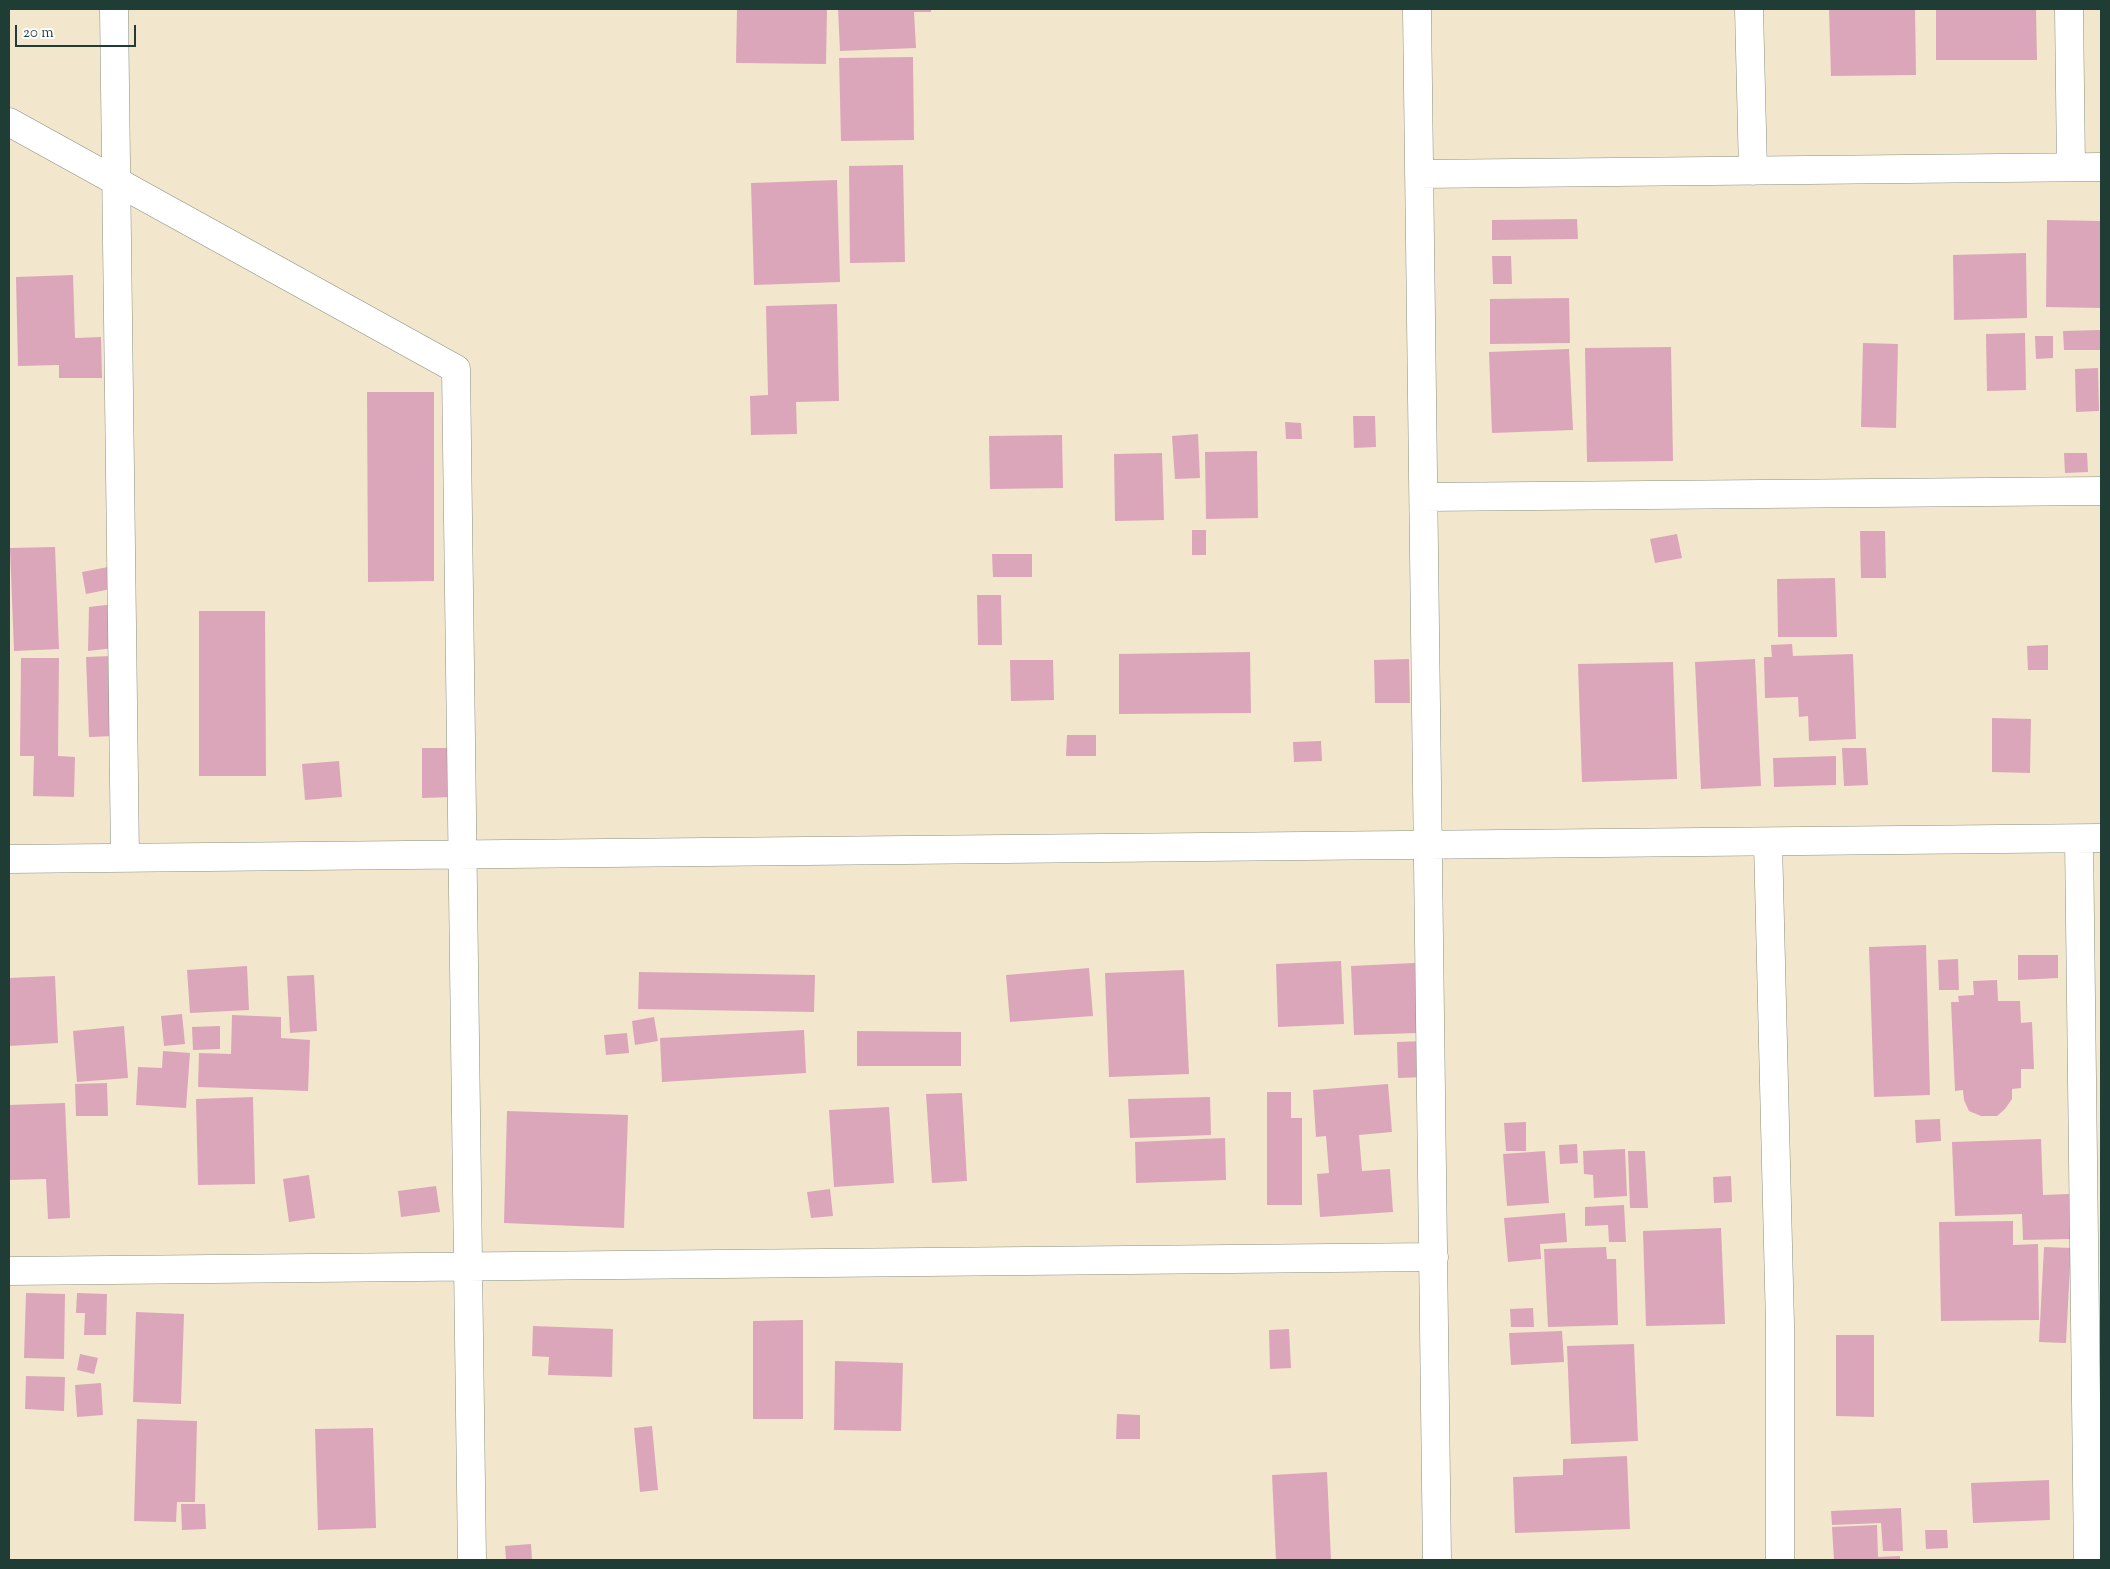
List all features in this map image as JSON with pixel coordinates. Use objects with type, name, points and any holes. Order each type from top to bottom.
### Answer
[{"type":"street","points":[[114,9],[125,858]]},
{"type":"street","points":[[1417,9],[1437,1560]]},
{"type":"street","points":[[1750,9],[1753,171]]},
{"type":"street","points":[[2069,9],[2071,168]]},
{"type":"street","points":[[9,122],[456,369],[472,1560]]},
{"type":"street","points":[[1419,174],[2101,167]]},
{"type":"street","points":[[1424,498],[2101,491]]},
{"type":"street","points":[[9,859],[2090,838],[2092,1551]]},
{"type":"street","points":[[1768,842],[1780,1325],[1780,1560]]},
{"type":"street","points":[[9,1271],[1434,1257]]},
{"type":"building","points":[[737,9],[827,9],[826,64],[736,63]]},
{"type":"building","points":[[838,9],[931,9],[931,12],[914,12],[916,48],[840,51]]},
{"type":"building","points":[[1829,9],[1915,9],[1916,75],[1831,76]]},
{"type":"building","points":[[1936,9],[2036,9],[2037,60],[1936,60]]},
{"type":"building","points":[[913,57],[914,140],[841,141],[839,58]]},
{"type":"building","points":[[903,165],[905,262],[850,263],[849,166]]},
{"type":"building","points":[[837,180],[840,282],[754,285],[751,183]]},
{"type":"building","points":[[1577,219],[1578,239],[1492,240],[1492,220]]},
{"type":"building","points":[[2047,220],[2101,221],[2101,308],[2046,307]]},
{"type":"building","points":[[2026,253],[2027,318],[1954,320],[1953,255]]},
{"type":"building","points":[[1492,256],[1511,256],[1512,284],[1493,284]]},
{"type":"building","points":[[73,275],[75,338],[101,337],[102,378],[59,378],[59,365],[18,366],[16,277]]},
{"type":"building","points":[[1569,298],[1570,343],[1490,344],[1490,299]]},
{"type":"building","points":[[837,304],[839,401],[796,402],[797,434],[751,435],[750,396],[768,395],[766,306]]},
{"type":"building","points":[[2101,330],[2101,350],[2064,350],[2063,331]]},
{"type":"building","points":[[2025,333],[2026,390],[1987,391],[1986,334]]},
{"type":"building","points":[[2035,336],[2053,336],[2053,358],[2036,359]]},
{"type":"building","points":[[1863,343],[1898,344],[1896,428],[1861,427]]},
{"type":"building","points":[[1671,347],[1673,461],[1587,462],[1585,348]]},
{"type":"building","points":[[1569,349],[1573,430],[1492,433],[1489,352]]},
{"type":"building","points":[[2098,368],[2099,411],[2076,412],[2075,369]]},
{"type":"building","points":[[367,392],[434,392],[434,581],[368,582]]},
{"type":"building","points":[[1353,416],[1375,416],[1376,447],[1354,448]]},
{"type":"building","points":[[1285,422],[1301,423],[1302,439],[1286,439]]},
{"type":"building","points":[[1198,434],[1200,478],[1175,479],[1172,436]]},
{"type":"building","points":[[1062,435],[1063,488],[990,489],[989,436]]},
{"type":"building","points":[[1257,451],[1258,518],[1206,519],[1205,452]]},
{"type":"building","points":[[1162,453],[1164,520],[1115,521],[1114,454]]},
{"type":"building","points":[[2064,453],[2087,453],[2088,472],[2065,473]]},
{"type":"building","points":[[1192,530],[1206,530],[1206,555],[1192,555]]},
{"type":"building","points":[[1860,531],[1885,531],[1886,578],[1861,578]]},
{"type":"building","points":[[1677,534],[1682,558],[1655,563],[1650,539]]},
{"type":"building","points":[[55,547],[59,649],[14,651],[10,548]]},
{"type":"building","points":[[992,554],[1032,554],[1032,577],[993,577]]},
{"type":"building","points":[[108,567],[111,589],[86,594],[82,572]]},
{"type":"building","points":[[1835,578],[1837,637],[1778,637],[1777,579]]},
{"type":"building","points":[[977,595],[1001,595],[1002,645],[978,645]]},
{"type":"building","points":[[115,604],[114,648],[88,651],[89,607]]},
{"type":"building","points":[[199,611],[265,611],[266,776],[199,776]]},
{"type":"building","points":[[1792,644],[1793,656],[1853,654],[1856,739],[1809,741],[1808,716],[1799,717],[1798,697],[1765,698],[1764,657],[1772,657],[1771,645]]},
{"type":"building","points":[[2048,645],[2048,670],[2028,670],[2027,646]]},
{"type":"building","points":[[1250,652],[1251,713],[1119,714],[1119,654]]},
{"type":"building","points":[[112,656],[115,736],[89,737],[86,657]]},
{"type":"building","points":[[21,658],[59,658],[58,756],[75,757],[74,797],[33,796],[34,756],[20,756]]},
{"type":"building","points":[[1409,659],[1410,703],[1375,703],[1374,660]]},
{"type":"building","points":[[1755,659],[1761,786],[1701,789],[1695,662]]},
{"type":"building","points":[[1010,660],[1053,660],[1054,700],[1011,701]]},
{"type":"building","points":[[1673,662],[1677,779],[1582,782],[1578,664]]},
{"type":"building","points":[[1992,718],[2031,719],[2030,773],[1992,772]]},
{"type":"building","points":[[1067,735],[1096,735],[1096,756],[1066,756]]},
{"type":"building","points":[[1321,741],[1322,761],[1294,762],[1293,742]]},
{"type":"building","points":[[422,748],[451,748],[452,797],[422,798]]},
{"type":"building","points":[[1842,748],[1866,748],[1868,785],[1844,786]]},
{"type":"building","points":[[1836,756],[1836,785],[1774,787],[1773,758]]},
{"type":"building","points":[[339,761],[342,797],[305,800],[302,764]]},
{"type":"building","points":[[1926,945],[1930,1095],[1874,1097],[1869,947]]},
{"type":"building","points":[[2018,955],[2058,955],[2058,978],[2018,980]]},
{"type":"building","points":[[1958,959],[1959,990],[1939,990],[1938,960]]},
{"type":"building","points":[[1341,961],[1344,1024],[1278,1027],[1276,964]]},
{"type":"building","points":[[1415,963],[1418,1033],[1354,1035],[1351,966]]},
{"type":"building","points":[[247,966],[249,1010],[190,1013],[187,970]]},
{"type":"building","points":[[1089,968],[1093,1016],[1010,1022],[1006,975]]},
{"type":"building","points":[[1184,970],[1189,1074],[1109,1077],[1105,973]]},
{"type":"building","points":[[639,972],[815,975],[814,1012],[638,1009]]},
{"type":"building","points":[[314,975],[317,1031],[290,1033],[287,976]]},
{"type":"building","points":[[55,976],[58,1043],[9,1046],[9,978]]},
{"type":"building","points":[[1997,980],[1998,1001],[2020,1001],[2021,1023],[2032,1022],[2034,1069],[2021,1069],[2021,1088],[2012,1089],[2012,1099],[2005,1109],[1997,1116],[1981,1116],[1969,1111],[1964,1100],[1963,1090],[1955,1091],[1951,1002],[1959,1002],[1958,996],[1974,995],[1973,981]]},
{"type":"building","points":[[182,1014],[185,1044],[164,1046],[161,1016]]},
{"type":"building","points":[[232,1015],[281,1017],[281,1038],[310,1040],[308,1091],[198,1087],[199,1053],[231,1054]]},
{"type":"building","points":[[654,1017],[658,1041],[635,1045],[632,1021]]},
{"type":"building","points":[[124,1026],[128,1078],[77,1082],[73,1031]]},
{"type":"building","points":[[220,1026],[220,1049],[193,1050],[192,1027]]},
{"type":"building","points":[[804,1030],[806,1073],[662,1082],[660,1038]]},
{"type":"building","points":[[857,1031],[961,1032],[961,1066],[857,1066]]},
{"type":"building","points":[[627,1033],[629,1053],[606,1055],[604,1035]]},
{"type":"building","points":[[1425,1041],[1426,1077],[1398,1078],[1397,1042]]},
{"type":"building","points":[[163,1051],[190,1053],[186,1108],[136,1105],[138,1067],[162,1068]]},
{"type":"building","points":[[107,1083],[108,1116],[76,1116],[75,1084]]},
{"type":"building","points":[[1388,1084],[1392,1132],[1359,1135],[1362,1171],[1390,1169],[1393,1212],[1320,1217],[1317,1174],[1329,1173],[1326,1136],[1316,1137],[1313,1090]]},
{"type":"building","points":[[1267,1092],[1291,1092],[1291,1118],[1302,1118],[1302,1205],[1267,1205]]},
{"type":"building","points":[[962,1093],[967,1181],[932,1183],[926,1094]]},
{"type":"building","points":[[253,1097],[255,1184],[198,1185],[196,1099]]},
{"type":"building","points":[[1210,1097],[1211,1135],[1130,1138],[1128,1099]]},
{"type":"building","points":[[65,1103],[70,1218],[48,1219],[46,1179],[9,1180],[9,1105]]},
{"type":"building","points":[[889,1107],[894,1183],[834,1187],[829,1110]]},
{"type":"building","points":[[507,1111],[628,1115],[624,1228],[504,1223]]},
{"type":"building","points":[[1940,1119],[1941,1141],[1916,1143],[1915,1120]]},
{"type":"building","points":[[1526,1122],[1526,1151],[1506,1151],[1504,1123]]},
{"type":"building","points":[[1225,1138],[1226,1180],[1136,1183],[1135,1142]]},
{"type":"building","points":[[2041,1139],[2043,1195],[2069,1194],[2070,1239],[2023,1240],[2022,1214],[1955,1216],[1952,1142]]},
{"type":"building","points":[[1577,1144],[1578,1163],[1560,1164],[1559,1145]]},
{"type":"building","points":[[1625,1149],[1627,1196],[1594,1198],[1593,1175],[1584,1174],[1583,1151]]},
{"type":"building","points":[[1545,1151],[1549,1203],[1507,1206],[1503,1154]]},
{"type":"building","points":[[1628,1151],[1645,1151],[1648,1208],[1630,1208]]},
{"type":"building","points":[[309,1175],[315,1218],[289,1222],[283,1179]]},
{"type":"building","points":[[1731,1176],[1732,1202],[1714,1203],[1713,1177]]},
{"type":"building","points":[[436,1186],[440,1212],[401,1217],[398,1191]]},
{"type":"building","points":[[830,1189],[833,1216],[811,1218],[807,1192]]},
{"type":"building","points":[[1624,1205],[1626,1242],[1609,1242],[1608,1225],[1585,1226],[1585,1207]]},
{"type":"building","points":[[1565,1213],[1567,1242],[1540,1244],[1541,1259],[1508,1262],[1504,1218]]},
{"type":"building","points":[[2013,1221],[2013,1245],[2038,1244],[2039,1320],[1941,1321],[1939,1222]]},
{"type":"building","points":[[1721,1228],[1725,1324],[1646,1326],[1643,1231]]},
{"type":"building","points":[[1606,1247],[1607,1259],[1616,1259],[1618,1325],[1548,1327],[1544,1249]]},
{"type":"building","points":[[2044,1247],[2071,1248],[2066,1343],[2039,1342]]},
{"type":"building","points":[[26,1293],[65,1294],[64,1359],[24,1358]]},
{"type":"building","points":[[77,1293],[107,1294],[106,1335],[84,1335],[85,1313],[76,1313]]},
{"type":"building","points":[[1533,1308],[1534,1327],[1511,1327],[1510,1309]]},
{"type":"building","points":[[136,1312],[184,1314],[181,1404],[133,1402]]},
{"type":"building","points":[[803,1320],[803,1419],[753,1419],[753,1321]]},
{"type":"building","points":[[533,1326],[613,1329],[612,1377],[548,1375],[549,1357],[532,1356]]},
{"type":"building","points":[[1289,1329],[1291,1368],[1270,1369],[1269,1330]]},
{"type":"building","points":[[1562,1331],[1564,1362],[1511,1365],[1509,1333]]},
{"type":"building","points":[[1836,1335],[1874,1335],[1874,1417],[1836,1416]]},
{"type":"building","points":[[1634,1344],[1638,1441],[1571,1444],[1567,1346]]},
{"type":"building","points":[[80,1354],[98,1358],[94,1374],[77,1370]]},
{"type":"building","points":[[835,1361],[903,1363],[901,1431],[834,1430]]},
{"type":"building","points":[[26,1376],[65,1377],[64,1411],[25,1409]]},
{"type":"building","points":[[101,1383],[103,1415],[77,1417],[75,1385]]},
{"type":"building","points":[[1117,1414],[1140,1415],[1140,1439],[1116,1439]]},
{"type":"building","points":[[137,1419],[197,1421],[195,1502],[177,1502],[176,1522],[134,1521]]},
{"type":"building","points":[[652,1426],[658,1490],[640,1492],[634,1428]]},
{"type":"building","points":[[373,1428],[376,1528],[318,1530],[315,1429]]},
{"type":"building","points":[[1627,1456],[1630,1529],[1515,1533],[1513,1477],[1563,1475],[1563,1459]]},
{"type":"building","points":[[1327,1472],[1331,1560],[1276,1560],[1272,1475]]},
{"type":"building","points":[[2049,1480],[2050,1520],[1973,1523],[1971,1483]]},
{"type":"building","points":[[181,1504],[205,1504],[206,1529],[182,1530]]},
{"type":"building","points":[[1901,1508],[1903,1551],[1883,1551],[1881,1523],[1832,1525],[1831,1511]]},
{"type":"building","points":[[1877,1525],[1878,1557],[1900,1556],[1900,1560],[1834,1560],[1832,1527]]},
{"type":"building","points":[[1925,1530],[1947,1530],[1948,1548],[1926,1549]]},
{"type":"building","points":[[531,1544],[532,1560],[506,1560],[505,1546]]}]
